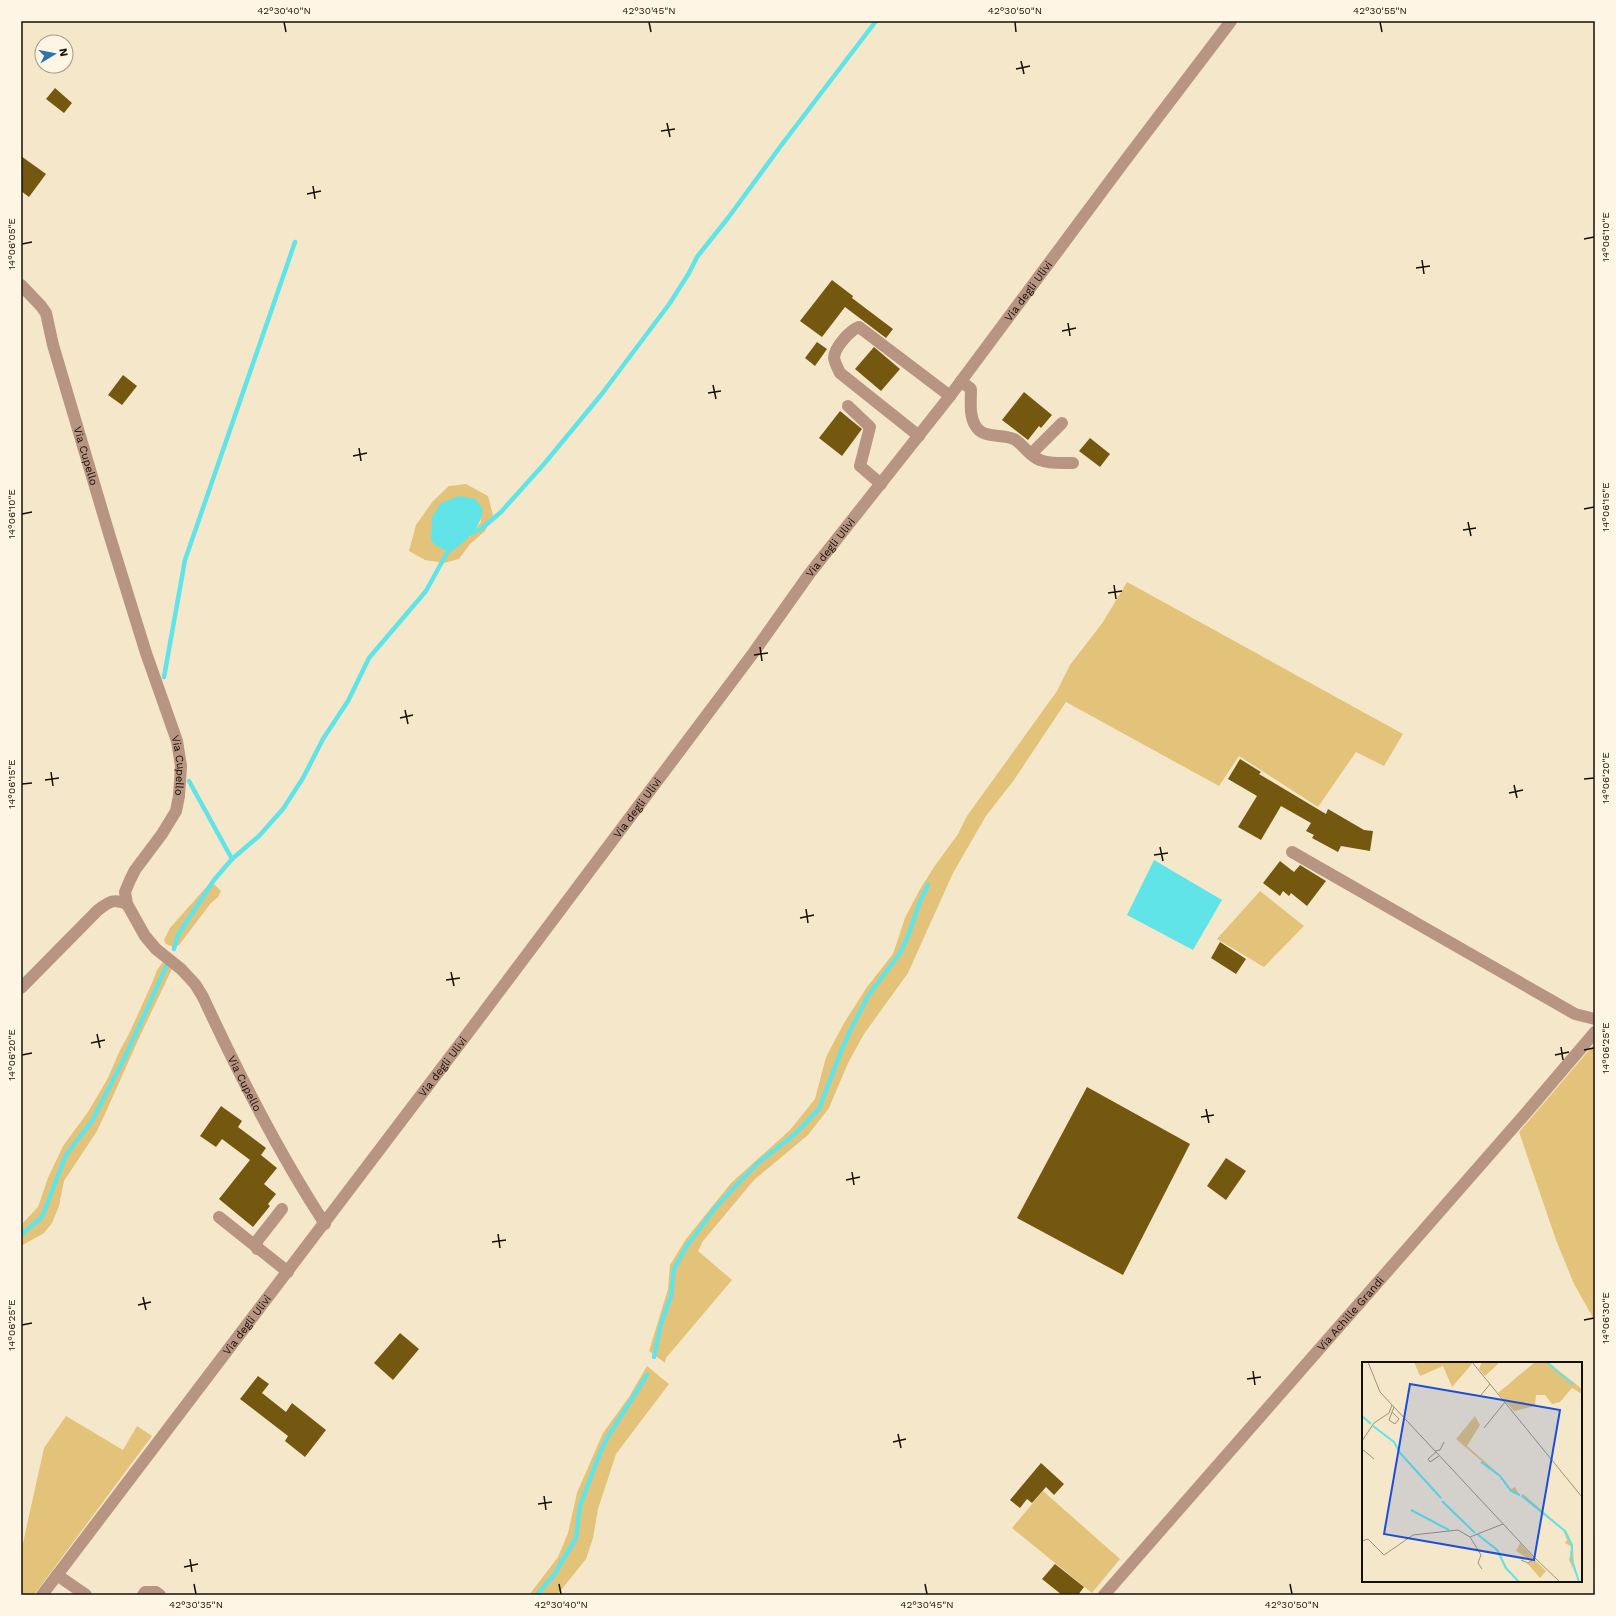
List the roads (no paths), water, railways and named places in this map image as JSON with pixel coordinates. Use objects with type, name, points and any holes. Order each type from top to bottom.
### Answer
[{"type":"street","name":"Via degli Ulivi","points":[[42,1595],[325,1224],[754,652],[810,573],[962,381],[1124,162],[1231,21]]},
{"type":"street","name":"Via Cupello","points":[[21,285],[46,313],[53,345],[107,529],[146,652],[177,741],[182,766],[176,811],[162,834],[135,870],[125,892],[127,904],[144,936],[156,949],[181,969],[195,984],[287,1162],[325,1224]]},
{"type":"street","points":[[919,436],[840,374],[834,359],[836,350],[853,329],[859,327],[950,396]]},
{"type":"street","points":[[962,381],[971,389],[971,417],[975,427],[992,436],[1004,436],[1014,439],[1040,460],[1073,463]]},
{"type":"street","points":[[848,406],[870,427],[860,466],[881,484]]},
{"type":"street","points":[[1031,454],[1062,423]]},
{"type":"street","points":[[1292,852],[1575,1014],[1595,1019]]},
{"type":"street","points":[[21,988],[98,910],[109,902],[118,900],[127,904]]},
{"type":"street","name":"Via Achille Grandi","points":[[1104,1595],[1526,1113],[1595,1032]]},
{"type":"street","points":[[257,1249],[257,1241],[282,1209]]},
{"type":"street","points":[[219,1217],[257,1249],[288,1272]]},
{"type":"street","points":[[58,1575],[86,1595]]},
{"type":"street","points":[[143,1595],[145,1592],[156,1592],[160,1595]]},
{"type":"water","points":[[459,496],[476,499],[483,510],[476,529],[463,543],[451,552],[438,547],[431,541],[432,517],[441,503]]},
{"type":"water","points":[[1154,860],[1222,900],[1193,950],[1127,915]]},
{"type":"waterway","points":[[469,534],[481,529],[501,512],[544,464],[601,395],[670,303],[697,257],[876,21]]},
{"type":"waterway","points":[[164,677],[185,560],[295,242]]},
{"type":"waterway","points":[[174,949],[178,935],[214,880],[232,859],[259,836],[283,809],[303,778],[323,739],[348,701],[369,658],[426,591],[448,551],[452,547]]},
{"type":"waterway","points":[[189,781],[232,859]]},
{"type":"waterway","points":[[654,1357],[661,1324],[671,1296],[674,1269],[686,1247],[715,1208],[744,1177],[759,1162],[794,1135],[819,1109],[851,1029],[868,996],[900,953],[928,885]]},
{"type":"waterway","points":[[21,1235],[42,1217],[66,1155],[92,1121],[125,1057],[167,965]]},
{"type":"waterway","points":[[537,1595],[554,1575],[576,1538],[580,1506],[598,1458],[607,1438],[647,1375]]}]
